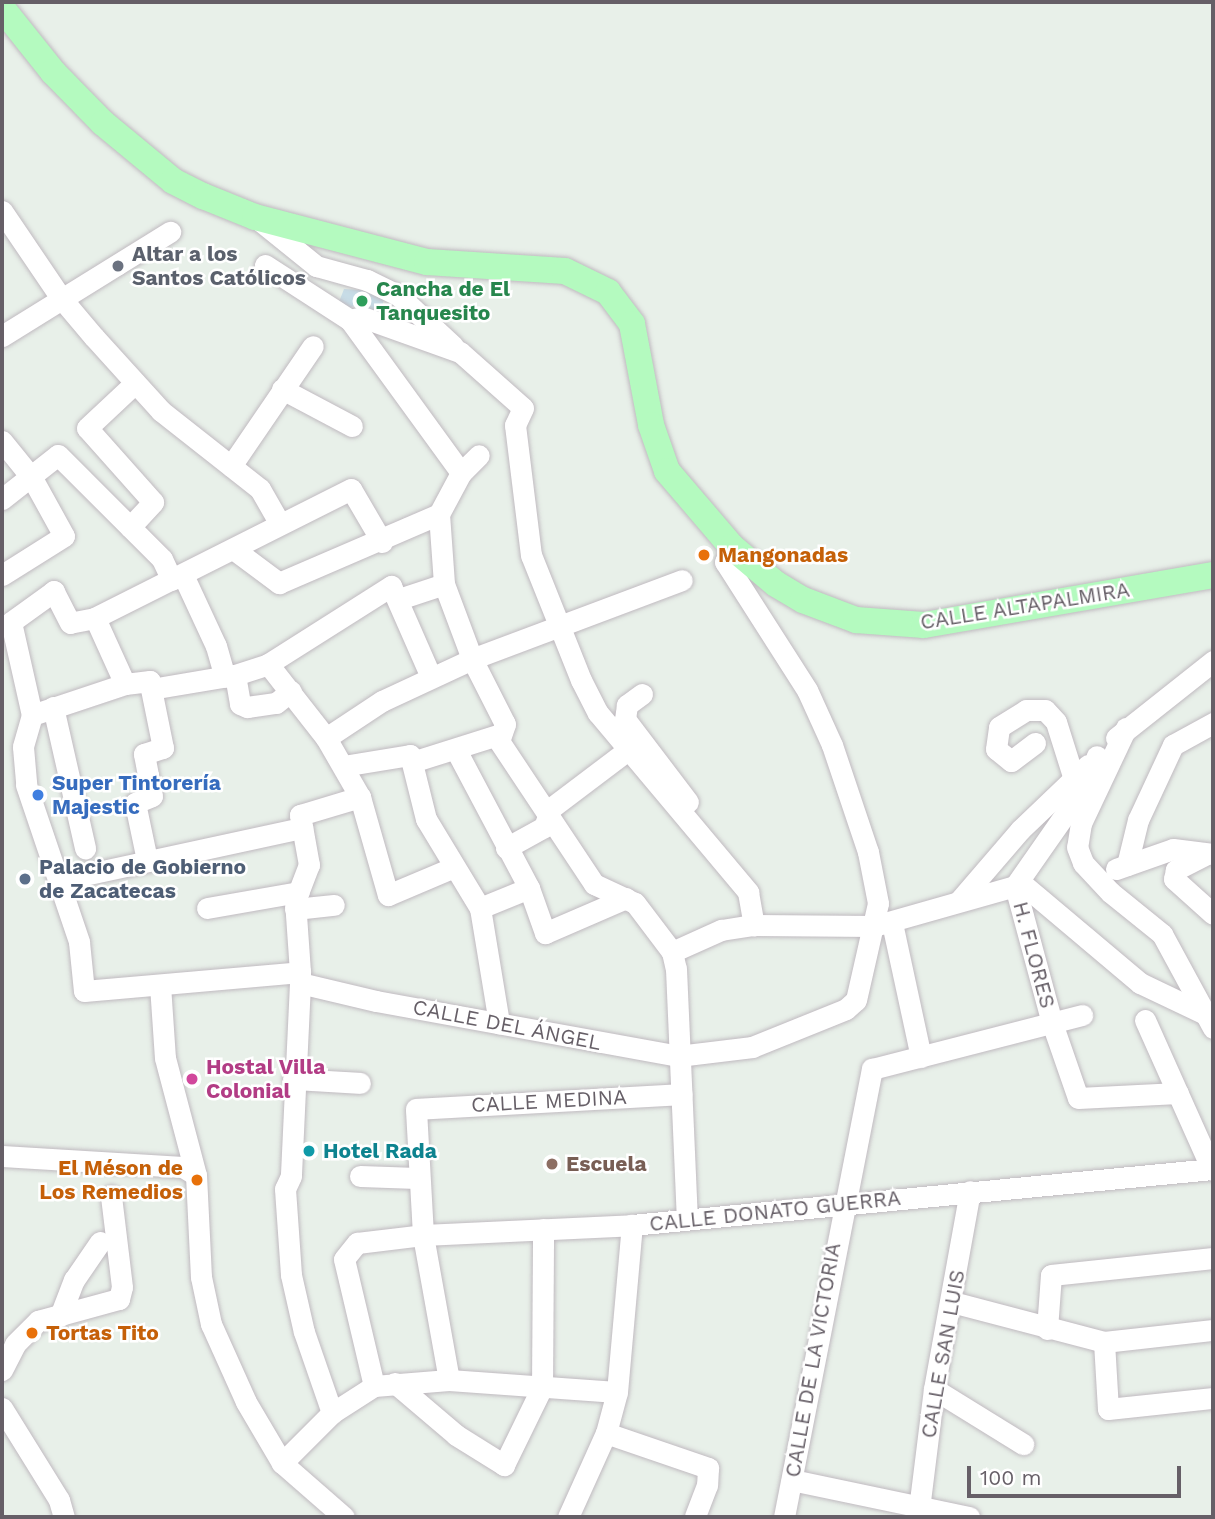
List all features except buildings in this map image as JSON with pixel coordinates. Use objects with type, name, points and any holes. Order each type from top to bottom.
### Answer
[{"type":"main road","name":"CALLE ALTAPALMIRA","points":[[2,8],[53,72],[103,123],[173,181],[255,216],[427,262],[553,270],[600,287],[615,299],[632,324],[659,453],[682,493],[732,547],[775,584],[814,605],[856,620],[901,624],[956,621],[1213,575]]},
{"type":"street","points":[[2,211],[9,237],[135,383],[161,411],[260,488],[280,524]]},
{"type":"street","points":[[255,216],[316,266],[367,280],[398,295],[523,408],[515,425],[531,555],[559,626],[598,713],[748,892],[754,925]]},
{"type":"street","points":[[2,336],[170,232]]},
{"type":"street","points":[[265,265],[350,320],[461,473]]},
{"type":"street","points":[[350,320],[362,317],[460,352]]},
{"type":"street","points":[[231,466],[313,346]]},
{"type":"street","points":[[130,527],[153,502],[87,428],[135,383]]},
{"type":"street","points":[[282,389],[352,426]]},
{"type":"street","points":[[2,441],[32,478],[64,536],[2,575]]},
{"type":"street","points":[[2,499],[58,455],[177,577],[216,646],[240,704],[247,707],[276,703],[291,691]]},
{"type":"street","points":[[479,455],[461,473],[439,514],[444,584],[472,659],[505,724],[499,741],[594,884],[635,903],[672,952],[677,969],[678,1056],[687,1219]]},
{"type":"street","points":[[302,828],[61,880],[26,785],[23,747],[32,715],[10,658],[11,622],[54,591],[70,623],[95,618],[236,551],[280,524],[351,489],[382,542]]},
{"type":"street","points":[[236,551],[279,583],[382,542],[439,514]]},
{"type":"street","points":[[732,547],[725,562],[807,690],[832,745],[868,852],[883,925],[921,1057],[1082,1015]]},
{"type":"street","points":[[326,738],[355,716],[431,677],[682,580]]},
{"type":"street","points":[[151,689],[230,676],[268,664],[395,593],[444,584]]},
{"type":"street","points":[[395,593],[431,677]]},
{"type":"street","points":[[95,618],[125,684]]},
{"type":"street","points":[[958,901],[1020,830],[1126,729],[1213,661]]},
{"type":"street","points":[[268,664],[326,738],[360,797],[388,895],[452,868]]},
{"type":"street","points":[[32,715],[125,684],[150,681],[163,748],[144,754],[152,796],[135,803],[147,860]]},
{"type":"street","points":[[642,694],[627,705],[625,719],[706,827],[720,860]]},
{"type":"street","points":[[53,707],[85,848]]},
{"type":"street","points":[[1035,743],[1011,761],[996,749],[999,727],[1026,710],[1045,709],[1056,722],[1074,779]]},
{"type":"street","points":[[1127,865],[1138,820],[1173,745],[1213,723]]},
{"type":"street","points":[[1126,729],[1077,841],[1083,863],[1098,876],[1110,892],[1162,934],[1211,1022]]},
{"type":"street","points":[[412,762],[501,734]]},
{"type":"street","points":[[506,848],[544,827],[551,808],[629,749]]},
{"type":"street","points":[[456,750],[529,888],[545,933],[626,898]]},
{"type":"street","points":[[343,765],[410,754],[426,819],[452,868],[480,908],[499,1023]]},
{"type":"street","points":[[672,952],[721,930],[754,925],[883,925],[1018,884],[1089,780],[1097,757]]},
{"type":"street","points":[[332,1413],[304,1332],[291,1275],[285,1189],[291,1176],[293,1079],[300,977],[297,901],[309,865],[300,814],[360,797]]},
{"type":"street","points":[[1098,876],[1173,849],[1209,854]]},
{"type":"street","points":[[1209,854],[1176,870],[1174,879],[1213,914]]},
{"type":"street","name":"CALLE DEL ÁNGEL","points":[[61,880],[79,942],[84,991],[300,977],[499,1023],[678,1056],[752,1048],[846,1009],[856,1000],[883,925]]},
{"type":"street","points":[[1018,884],[1140,983],[1211,1022]]},
{"type":"street","name":"H. FLORES","points":[[1018,884],[1052,1023],[1079,1098],[1178,1093]]},
{"type":"street","points":[[480,908],[529,888]]},
{"type":"street","points":[[207,908],[297,901],[334,905]]},
{"type":"street","points":[[160,985],[165,1058],[196,1175],[201,1277],[211,1324],[246,1402],[282,1463],[344,1517]]},
{"type":"street","points":[[1145,1020],[1213,1170]]},
{"type":"street","name":"CALLE DE LA VICTORIA","points":[[784,1517],[842,1203],[872,1069],[921,1057]]},
{"type":"street","points":[[293,1079],[360,1083]]},
{"type":"street","name":"CALLE MEDINA","points":[[416,1178],[416,1109],[682,1094]]},
{"type":"street","points":[[2,1157],[183,1167],[196,1175]]},
{"type":"street","name":"CALLE DONATO GUERRA","points":[[374,1386],[344,1259],[357,1243],[423,1235],[632,1225],[842,1203],[1213,1170]]},
{"type":"street","points":[[360,1176],[416,1178],[423,1235],[449,1380]]},
{"type":"street","name":"CALLE SAN LUIS","points":[[918,1513],[934,1389],[953,1302],[970,1191]]},
{"type":"street","points":[[2,1370],[15,1344],[38,1321],[119,1299],[122,1287],[111,1196]]},
{"type":"street","points":[[568,1517],[606,1433],[617,1392],[632,1225]]},
{"type":"street","points":[[395,1383],[445,1426],[504,1465],[542,1387],[543,1229]]},
{"type":"street","points":[[60,1316],[74,1280],[100,1242]]},
{"type":"street","points":[[1047,1329],[1051,1275],[1213,1258]]},
{"type":"street","points":[[953,1302],[1104,1342],[1213,1330]]},
{"type":"street","points":[[1104,1342],[1108,1409],[1213,1398]]},
{"type":"street","points":[[282,1463],[332,1413],[374,1386],[449,1380],[617,1392]]},
{"type":"street","points":[[934,1389],[1023,1444]]},
{"type":"street","points":[[2,1408],[61,1508],[80,1517]]},
{"type":"street","points":[[606,1433],[708,1468],[707,1485],[695,1517]]},
{"type":"street","points":[[792,1480],[918,1513],[969,1517]]},
{"type":"shaded area","name":"Cancha de El Tanquesito","points":[[344,289],[361,290],[384,299],[380,314],[356,305],[347,309],[339,302]]},
{"type":"place","name":"Altar a los Santos Católicos","points":[[118,266]]},
{"type":"place","name":"Cancha de El Tanquesito","points":[[362,301]]},
{"type":"place","name":"Mangonadas","points":[[704,555]]},
{"type":"place","name":"Super Tintorería Majestic","points":[[38,795]]},
{"type":"place","name":"Palacio de Gobierno de Zacatecas","points":[[25,879]]},
{"type":"place","name":"Hostal Villa Colonial","points":[[192,1079]]},
{"type":"place","name":"Hotel Rada","points":[[309,1151]]},
{"type":"place","name":"Escuela","points":[[552,1164]]},
{"type":"place","name":"El Méson de Los Remedios","points":[[197,1180]]},
{"type":"place","name":"Tortas Tito","points":[[32,1333]]}]
